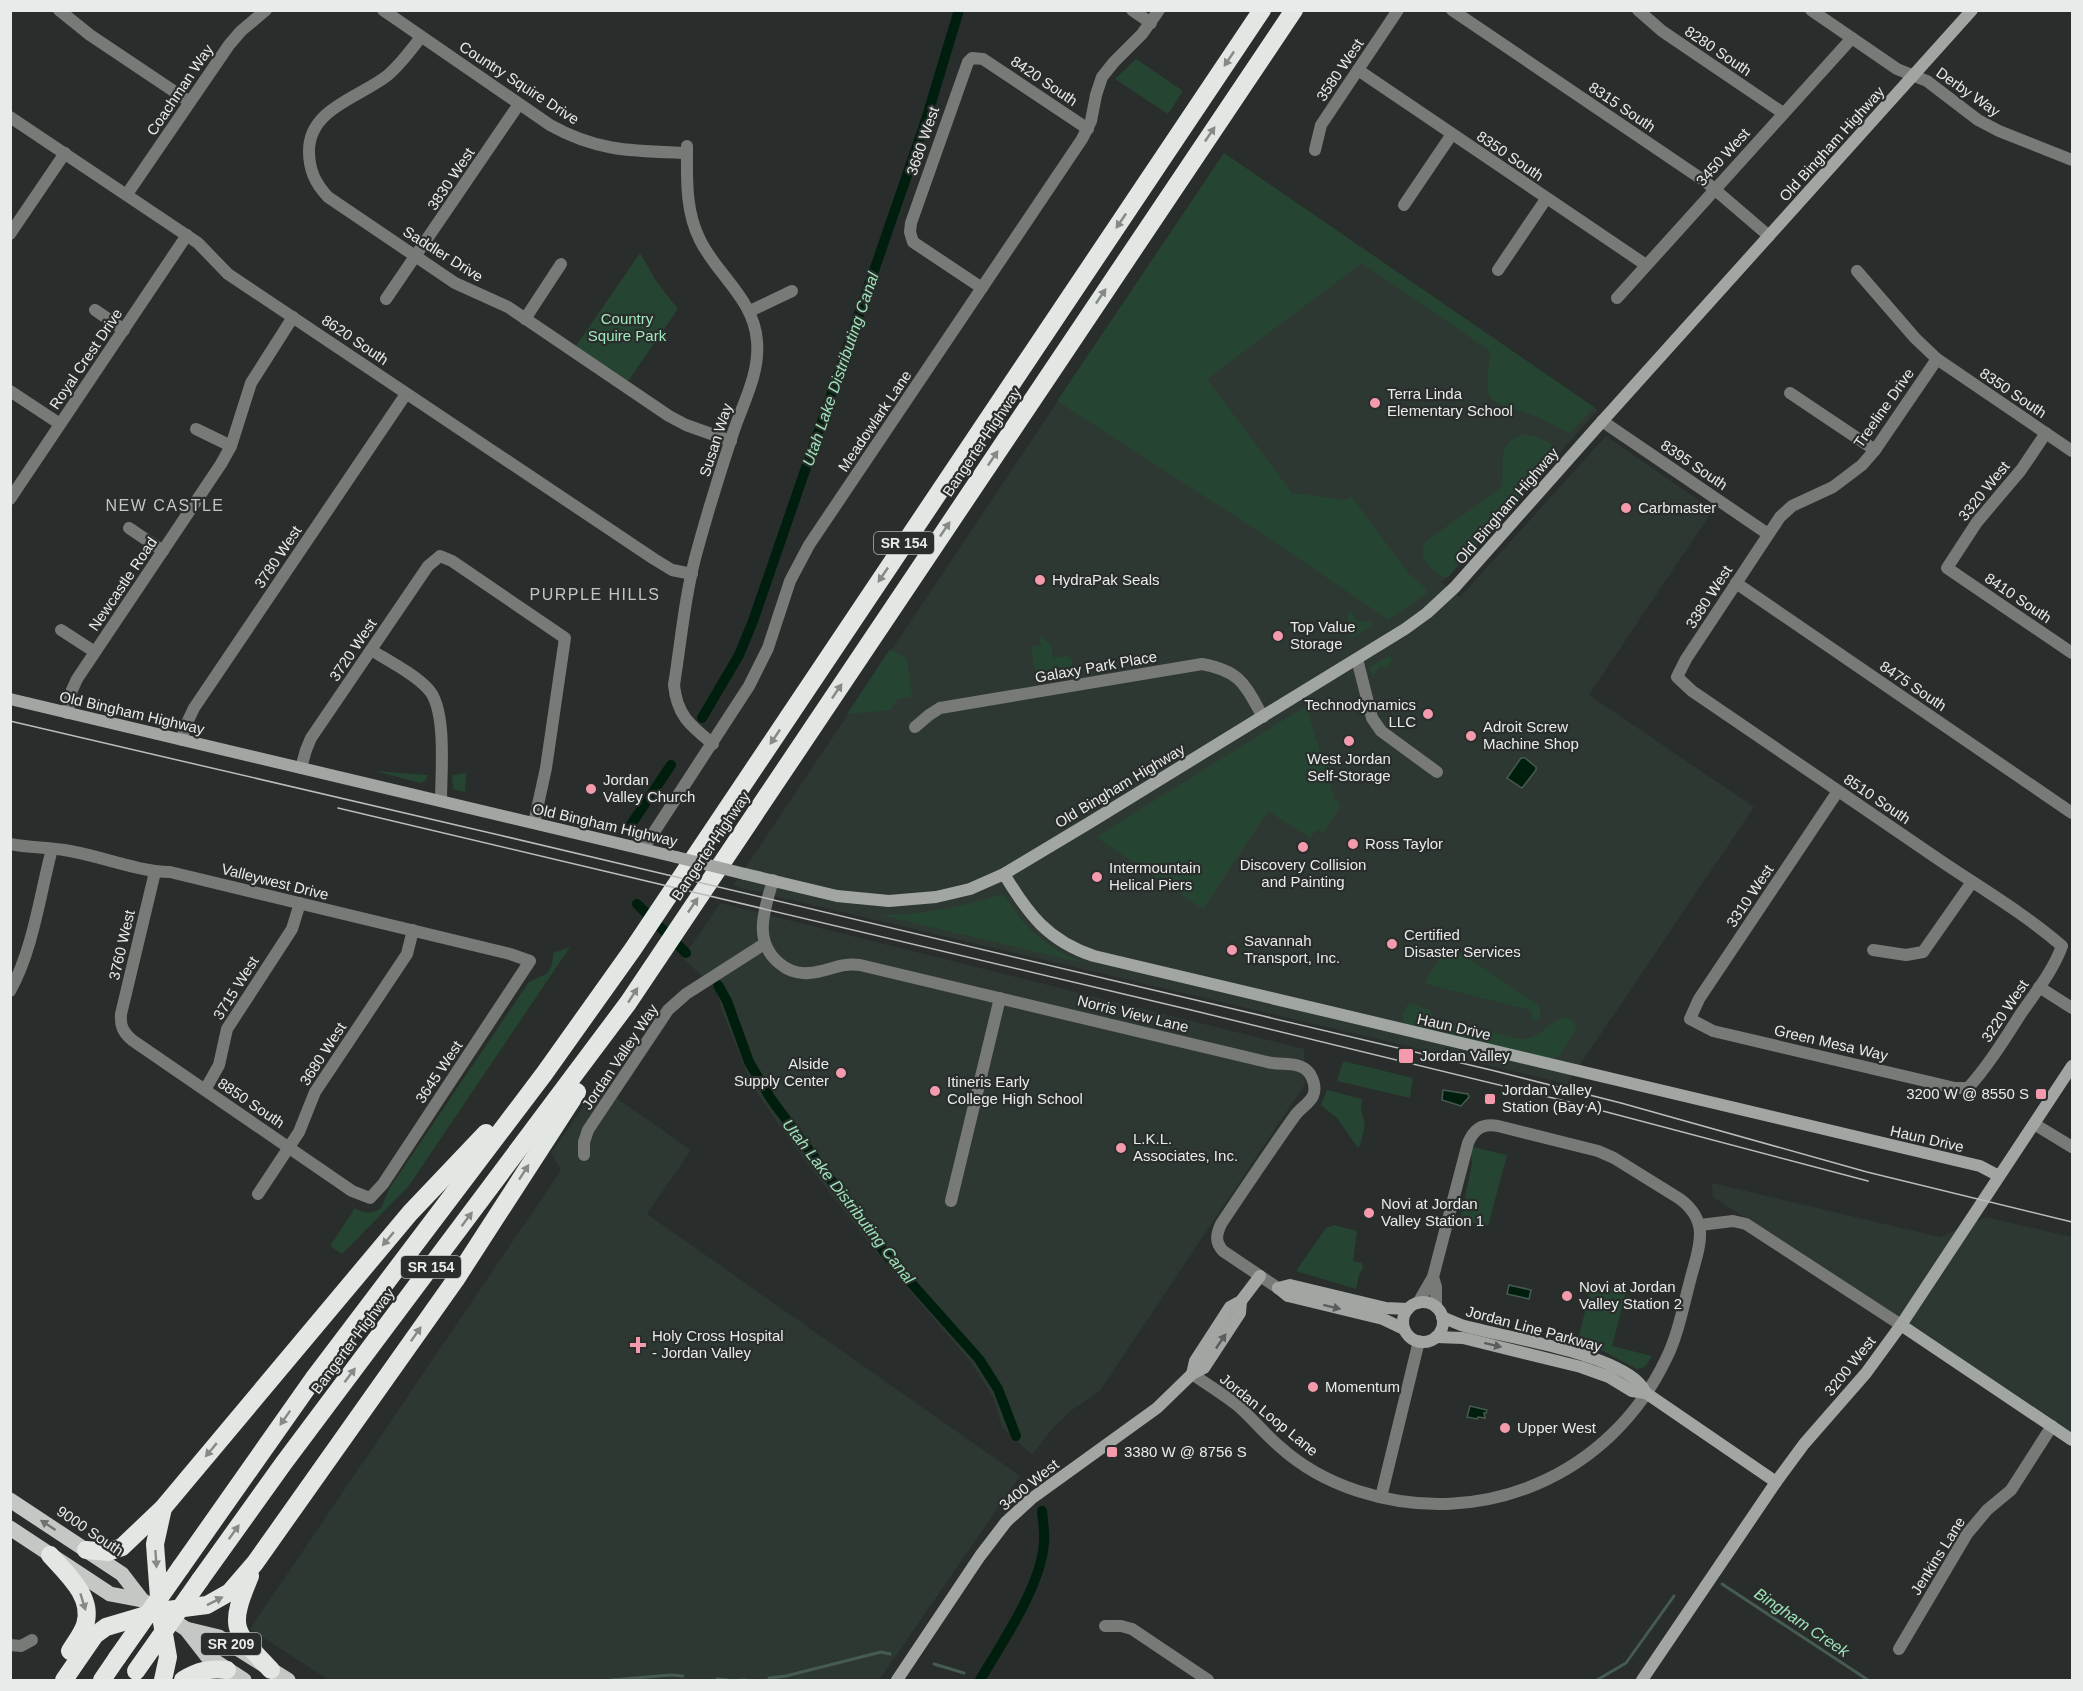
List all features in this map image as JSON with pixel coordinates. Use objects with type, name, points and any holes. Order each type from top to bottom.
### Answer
[{"type":"highway","name":"Bangerter Highway","points":[[102,1680],[314,1378],[544,1074],[633,949],[1262,10]]},
{"type":"highway","name":"Bangerter Highway","points":[[133,1676],[283,1464],[612,1024],[1294,10]]},
{"type":"highway","points":[[64,1680],[95,1635],[106,1627],[160,1611],[195,1608],[221,1599],[255,1563],[456,1279],[606,1049],[612,1024]]},
{"type":"highway","points":[[86,1550],[108,1552],[122,1546],[163,1508],[410,1213],[544,1074]]},
{"type":"highway","points":[[163,1508],[155,1544],[160,1611],[168,1657],[163,1680]]},
{"type":"highway","points":[[50,1555],[78,1586],[86,1603],[87,1615],[85,1626],[54,1680]]},
{"type":"highway","points":[[255,1563],[238,1604],[237,1625],[246,1644],[271,1670]]},
{"type":"highway","points":[[183,1680],[199,1671],[227,1670]]},
{"type":"main road","name":"9000 South","points":[[10,1500],[122,1574],[142,1600]]},
{"type":"main road","name":"9000 South","points":[[10,1528],[110,1594],[142,1600],[160,1611],[186,1629],[207,1656],[244,1680]]},
{"type":"main road","name":"9000 South","points":[[186,1629],[219,1637],[288,1680]]},
{"type":"street","points":[[59,10],[90,35],[190,102]]},
{"type":"street","name":"Coachman Way","points":[[127,194],[235,38],[266,10]]},
{"type":"street","name":"Country Squire Drive","points":[[382,10],[550,125],[584,142],[617,149],[687,150]]},
{"type":"street","points":[[1132,10],[1151,23]]},
{"type":"street","name":"Meadowlark Lane","points":[[643,849],[749,686],[762,662],[785,594],[802,557],[1088,129],[1102,77],[1137,40],[1159,10]]},
{"type":"street","name":"3580 West","points":[[1315,150],[1321,125],[1398,10]]},
{"type":"street","name":"8315 South","points":[[1452,10],[1715,188],[1769,236]]},
{"type":"street","name":"8280 South","points":[[1638,10],[1662,31],[1783,113]]},
{"type":"street","name":"Derby Way","points":[[1811,10],[1897,69],[1927,81],[1978,120],[1999,131],[2073,160]]},
{"type":"street","name":"Old Bingham Highway","points":[[10,699],[837,896],[889,901],[970,889],[1004,874],[1357,659],[1412,623],[1452,591],[1972,10]]},
{"type":"street","name":"Saddler Drive","points":[[421,37],[389,75],[325,116],[313,134],[309,146],[310,167],[314,178],[328,197],[455,284],[500,303],[669,416],[686,425],[731,441]]},
{"type":"street","name":"3450 West","points":[[1617,298],[1852,38]]},
{"type":"street","name":"3680 West","points":[[982,288],[910,238],[911,223],[968,62],[972,58],[983,59]]},
{"type":"street","name":"8420 South","points":[[983,59],[1088,129]]},
{"type":"street","name":"8350 South","points":[[1358,70],[1646,265]]},
{"type":"street","name":"3830 West","points":[[386,299],[519,104]]},
{"type":"street","name":"8620 South","points":[[10,117],[187,235],[228,274],[406,394],[654,560],[672,570],[692,574]]},
{"type":"street","points":[[1404,205],[1452,134]]},
{"type":"street","name":"Susan Way","points":[[687,150],[688,202],[695,230],[707,254],[750,311],[756,330],[758,357],[696,553],[674,686],[679,709],[689,725],[713,744]]},
{"type":"street","points":[[10,234],[65,153]]},
{"type":"street","points":[[1498,270],[1546,199]]},
{"type":"street","name":"Royal Crest Drive","points":[[10,498],[187,235]]},
{"type":"street","points":[[525,319],[561,264]]},
{"type":"street","name":"8350 South","points":[[1857,271],[1915,338],[1937,358],[2073,451]]},
{"type":"street","points":[[750,311],[792,291]]},
{"type":"street","points":[[95,310],[124,330]]},
{"type":"street","name":"Newcastle Road","points":[[67,713],[72,690],[95,652],[221,464],[231,446],[251,383],[293,317]]},
{"type":"street","name":"Treeline Drive","points":[[1768,534],[1780,517],[1792,506],[1849,477],[1875,450],[1937,358]]},
{"type":"street","points":[[10,391],[60,424]]},
{"type":"street","points":[[1790,393],[1875,450]]},
{"type":"street","name":"3780 West","points":[[182,740],[184,727],[194,708],[406,394]]},
{"type":"street","name":"8395 South","points":[[1602,421],[1768,534]]},
{"type":"street","points":[[196,429],[231,446]]},
{"type":"street","name":"3320 West","points":[[1947,568],[1977,522],[2020,470],[2046,433]]},
{"type":"street","points":[[129,528],[163,551]]},
{"type":"street","name":"3380 West","points":[[1677,677],[1686,659],[1768,534]]},
{"type":"street","name":"3720 West","points":[[301,768],[312,738],[428,566],[440,556],[452,561],[565,638],[548,757],[534,823]]},
{"type":"street","name":"8410 South","points":[[1947,568],[2073,652]]},
{"type":"street","name":"8475 South","points":[[1736,583],[2073,813]]},
{"type":"street","points":[[61,630],[95,652]]},
{"type":"street","points":[[371,650],[418,681],[428,689],[437,702],[440,718],[441,801]]},
{"type":"street","points":[[1357,659],[1372,718],[1381,731],[1437,772]]},
{"type":"street","name":"Galaxy Park Place","points":[[915,727],[940,708],[1202,664],[1218,667],[1233,674],[1244,683],[1263,717]]},
{"type":"street","name":"8510 South","points":[[1677,677],[1692,691],[2048,934],[2062,946]]},
{"type":"street","name":"3310 West","points":[[1690,1019],[1699,999],[1838,790]]},
{"type":"street","name":"Valleywest Drive","points":[[10,844],[71,851],[155,872],[170,872],[510,954],[530,961]]},
{"type":"street","points":[[10,991],[22,964],[52,849]]},
{"type":"street","name":"3760 West","points":[[122,1026],[121,1014],[155,872]]},
{"type":"street","name":"Haun Drive","points":[[1004,874],[1027,910],[1041,926],[1065,944],[1094,956],[1980,1166],[1999,1176]]},
{"type":"street","points":[[764,944],[762,924],[773,880]]},
{"type":"street","points":[[1873,950],[1906,955],[1923,952],[1972,882]]},
{"type":"street","name":"3715 West","points":[[205,1090],[219,1065],[230,1023],[292,929],[300,903]]},
{"type":"street","name":"3680 West","points":[[258,1194],[304,1124],[315,1092],[404,959],[412,930]]},
{"type":"street","name":"Norris View Lane","points":[[764,944],[780,964],[797,972],[811,973],[844,964],[855,964],[1267,1062],[1295,1064],[1306,1070],[1314,1083],[1312,1098],[1295,1116],[1235,1203],[1219,1228],[1216,1240],[1223,1251],[1260,1276]]},
{"type":"street","name":"Jordan Valley Way","points":[[584,1155],[584,1142],[588,1130],[669,1010],[686,994],[764,944]]},
{"type":"street","name":"3220 West","points":[[1968,1088],[1980,1075],[2039,987],[2062,946]]},
{"type":"street","name":"3645 West","points":[[370,1198],[383,1184],[530,961]]},
{"type":"street","points":[[2039,987],[2073,1008]]},
{"type":"street","points":[[951,1201],[1000,998]]},
{"type":"street","name":"Green Mesa Way","points":[[1690,1019],[1713,1031],[1955,1088],[1968,1088]]},
{"type":"street","name":"8850 South","points":[[122,1026],[123,1031],[132,1040],[352,1191],[370,1198]]},
{"type":"street","name":"3200 West","points":[[1642,1680],[1776,1482],[1804,1444],[1866,1373],[1901,1325],[2073,1066]]},
{"type":"street","points":[[2034,1124],[2062,1142],[2073,1146]]},
{"type":"street","points":[[1404,1329],[1403,1318],[1433,1276],[1468,1143],[1475,1130],[1488,1125],[1590,1148],[1614,1158],[1686,1203],[1698,1216],[1700,1225],[1733,1221],[1746,1224],[2073,1440]]},
{"type":"street","name":"Jordan Loop Lane","points":[[1192,1374],[1230,1400],[1281,1448],[1299,1461],[1357,1491],[1408,1503],[1450,1504],[1491,1498],[1528,1488],[1564,1471],[1599,1447],[1625,1422],[1646,1393],[1664,1363],[1676,1335],[1700,1239],[1700,1225]]},
{"type":"street","points":[[1260,1276],[1288,1296],[1383,1319],[1404,1329],[1410,1337],[1419,1341],[1428,1341],[1436,1337],[1442,1324],[1433,1276]]},
{"type":"street","name":"3400 West","points":[[897,1680],[980,1556],[1014,1514],[1157,1408],[1192,1374],[1195,1361],[1230,1307],[1241,1301],[1260,1276]]},
{"type":"street","points":[[1278,1288],[1290,1285],[1386,1308],[1431,1304],[1439,1312]]},
{"type":"street","name":"Jordan Line Parkway","points":[[1439,1312],[1465,1327],[1600,1361],[1639,1382],[1646,1393],[1776,1482]]},
{"type":"street","name":"Jordan Line Parkway","points":[[1436,1337],[1463,1338],[1581,1367],[1609,1377],[1632,1391],[1646,1393]]},
{"type":"street","points":[[1381,1497],[1419,1341]]},
{"type":"street","name":"Jenkins Lane","points":[[1899,1649],[1974,1525],[1993,1504],[2010,1490],[2052,1426]]},
{"type":"street","points":[[1105,1626],[1125,1626],[1132,1629],[1208,1680]]},
{"type":"street","points":[[10,1645],[21,1646],[32,1640]]},
{"type":"shaded area","points":[[1224,153],[1598,410],[1441,582],[1460,597],[1606,436],[1713,510],[1589,695],[1754,807],[1567,1084],[733,886]]},
{"type":"shaded area","points":[[1521,758],[1525,758],[1536,767],[1522,788],[1507,778]]},
{"type":"shaded area","points":[[720,903],[1304,1049],[1305,1084],[1100,1391],[1072,1410],[1053,1428],[1032,1455],[1002,1427],[993,1397],[970,1361],[878,1254],[799,1153],[753,1087],[722,1011],[716,990],[683,958]]},
{"type":"shaded area","name":"Holy Cross Hospital - Jordan Valley","points":[[598,1085],[691,1150],[647,1214],[1020,1476],[879,1680],[329,1680],[250,1629],[561,1170],[551,1153]]},
{"type":"shaded area","points":[[1443,1090],[1468,1094],[1469,1097],[1461,1106],[1442,1100]]},
{"type":"shaded area","points":[[1712,1183],[1940,1237],[1986,1217],[2072,1237],[2072,1432],[1713,1197]]},
{"type":"shaded area","points":[[1509,1285],[1531,1290],[1529,1299],[1507,1294]]},
{"type":"shaded area","points":[[1470,1406],[1487,1410],[1484,1413],[1485,1418],[1467,1417]]},
{"type":"green space","points":[[1136,59],[1183,91],[1168,114],[1115,79]]},
{"type":"green space","points":[[1224,153],[1594,407],[1570,433],[1537,417],[1495,402],[1488,390],[1490,351],[1362,263],[1207,379],[1292,493],[1345,500],[1351,496],[1408,573],[1425,588],[1427,593],[1389,620],[1261,533],[1057,401]]},
{"type":"green space","name":"Country Squire Park","points":[[640,253],[656,281],[678,309],[628,381],[576,346]]},
{"type":"green space","points":[[1521,435],[1543,439],[1552,446],[1557,455],[1448,577],[1440,576],[1424,558],[1423,550],[1426,541],[1501,488],[1504,450],[1507,444]]},
{"type":"green space","points":[[1350,611],[1358,622],[1370,621],[1373,625],[1352,638],[1347,629],[1348,612]]},
{"type":"green space","points":[[1040,637],[1051,644],[1053,658],[1071,657],[1074,672],[1036,678],[1031,646],[1042,646],[1039,641]]},
{"type":"green space","points":[[890,649],[907,659],[912,696],[898,699],[890,710],[847,714]]},
{"type":"green space","points":[[1388,656],[1393,659],[1386,669],[1380,665],[1373,676],[1369,668]]},
{"type":"green space","points":[[1306,706],[1335,801],[1338,800],[1340,807],[1323,833],[1317,829],[1310,838],[1268,811],[1203,909],[1096,837]]},
{"type":"green space","points":[[375,771],[428,775],[425,781],[420,783]]},
{"type":"green space","points":[[466,773],[465,792],[453,789],[452,775]]},
{"type":"green space","points":[[1001,894],[1018,916],[1043,941],[1060,952],[1088,964],[880,915],[941,910]]},
{"type":"green space","points":[[570,947],[408,1187],[342,1254],[330,1246],[355,1208],[368,1212],[381,1208],[389,1189],[529,982],[547,973],[551,966],[553,953]]},
{"type":"green space","points":[[1448,949],[1455,949],[1538,1005],[1540,1019],[1531,1022],[1533,1015],[1530,1010],[1426,984],[1426,980]]},
{"type":"green space","points":[[1410,1003],[1430,1010],[1434,1019],[1519,1039],[1532,1037],[1565,1017],[1573,1021],[1576,1030],[1558,1057],[1549,1058],[1405,1025],[1403,1013]]},
{"type":"green space","points":[[1343,1061],[1413,1078],[1410,1098],[1337,1081]]},
{"type":"green space","points":[[1327,1090],[1362,1099],[1361,1109],[1365,1125],[1360,1146],[1357,1147],[1338,1119],[1321,1105]]},
{"type":"green space","points":[[1473,1147],[1507,1155],[1488,1226],[1460,1219],[1472,1164]]},
{"type":"green space","points":[[1334,1225],[1357,1231],[1353,1261],[1362,1263],[1363,1268],[1356,1289],[1296,1271],[1326,1228]]},
{"type":"green space","points":[[1596,1284],[1626,1292],[1612,1346],[1652,1356],[1645,1367],[1637,1369],[1586,1342],[1559,1335],[1560,1333],[1579,1336],[1591,1287]]},
{"type":"waterway","name":"Utah Lake Distributing Canal","points":[[702,718],[739,655],[753,621],[925,123],[959,10]]},
{"type":"waterway","name":"Utah Lake Distributing Canal","points":[[630,830],[632,823],[671,765]]},
{"type":"waterway","name":"Utah Lake Distributing Canal","points":[[637,904],[686,953]]},
{"type":"waterway","name":"Utah Lake Distributing Canal","points":[[718,985],[727,1001],[749,1062],[771,1099],[888,1257],[979,1359],[998,1389],[1016,1436]]},
{"type":"waterway","name":"Utah Lake Distributing Canal","points":[[980,1680],[1019,1614],[1036,1577],[1044,1543],[1042,1511]]},
{"type":"waterway","name":"Bingham Creek","points":[[1722,1584],[1868,1680]]},
{"type":"waterway","name":"Bingham Creek","points":[[1597,1680],[1626,1663],[1674,1596]]},
{"type":"waterway","name":"Bingham Creek","points":[[769,1678],[786,1676],[881,1652],[890,1654]]},
{"type":"waterway","name":"Bingham Creek","points":[[934,1664],[964,1673]]},
{"type":"waterway","name":"Bingham Creek","points":[[611,1680],[683,1676]]},
{"type":"waterway","name":"Bingham Creek","points":[[717,1679],[728,1680]]},
{"type":"waterway","name":"Bingham Creek","points":[[740,1680],[745,1680]]},
{"type":"tram line","points":[[10,721],[1491,1070],[1621,1103],[1867,1172],[2072,1222]]},
{"type":"tram line","points":[[338,808],[1565,1101],[1868,1181]]},
{"type":"place","name":"Terra Linda Elementary School","points":[[1375,403]]},
{"type":"place","name":"Carbmaster","points":[[1626,508]]},
{"type":"place","name":"HydraPak Seals","points":[[1040,580]]},
{"type":"place","name":"Top Value Storage","points":[[1278,636]]},
{"type":"place","name":"Technodynamics LLC","points":[[1428,714]]},
{"type":"place","name":"Adroit Screw Machine Shop","points":[[1471,736]]},
{"type":"place","name":"West Jordan Self-Storage","points":[[1349,741]]},
{"type":"place","name":"Jordan Valley Church","points":[[591,789]]},
{"type":"place","name":"Ross Taylor","points":[[1353,844]]},
{"type":"place","name":"Discovery Collision and Painting","points":[[1303,847]]},
{"type":"place","name":"Intermountain Helical Piers","points":[[1097,877]]},
{"type":"place","name":"Certified Disaster Services","points":[[1392,944]]},
{"type":"place","name":"Savannah Transport, Inc.","points":[[1232,950]]},
{"type":"place","name":"Jordan Valley","points":[[1406,1056]]},
{"type":"place","name":"Alside Supply Center","points":[[841,1073]]},
{"type":"place","name":"Itineris Early College High School","points":[[935,1091]]},
{"type":"place","name":"3200 W @ 8550 S","points":[[2041,1094]]},
{"type":"place","name":"Jordan Valley Station (Bay A)","points":[[1490,1099]]},
{"type":"place","name":"L.K.L. Associates, Inc.","points":[[1121,1148]]},
{"type":"place","name":"Novi at Jordan Valley Station 1","points":[[1369,1213]]},
{"type":"place","name":"Novi at Jordan Valley Station 2","points":[[1567,1296]]},
{"type":"place","name":"Holy Cross Hospital - Jordan Valley","points":[[638,1345]]},
{"type":"place","name":"Momentum","points":[[1313,1387]]},
{"type":"place","name":"Upper West","points":[[1505,1428]]},
{"type":"place","name":"3380 W @ 8756 S","points":[[1112,1452]]},
{"type":"district","name":"NEW CASTLE","points":[[165,505]]},
{"type":"district","name":"PURPLE HILLS","points":[[595,594]]}]
